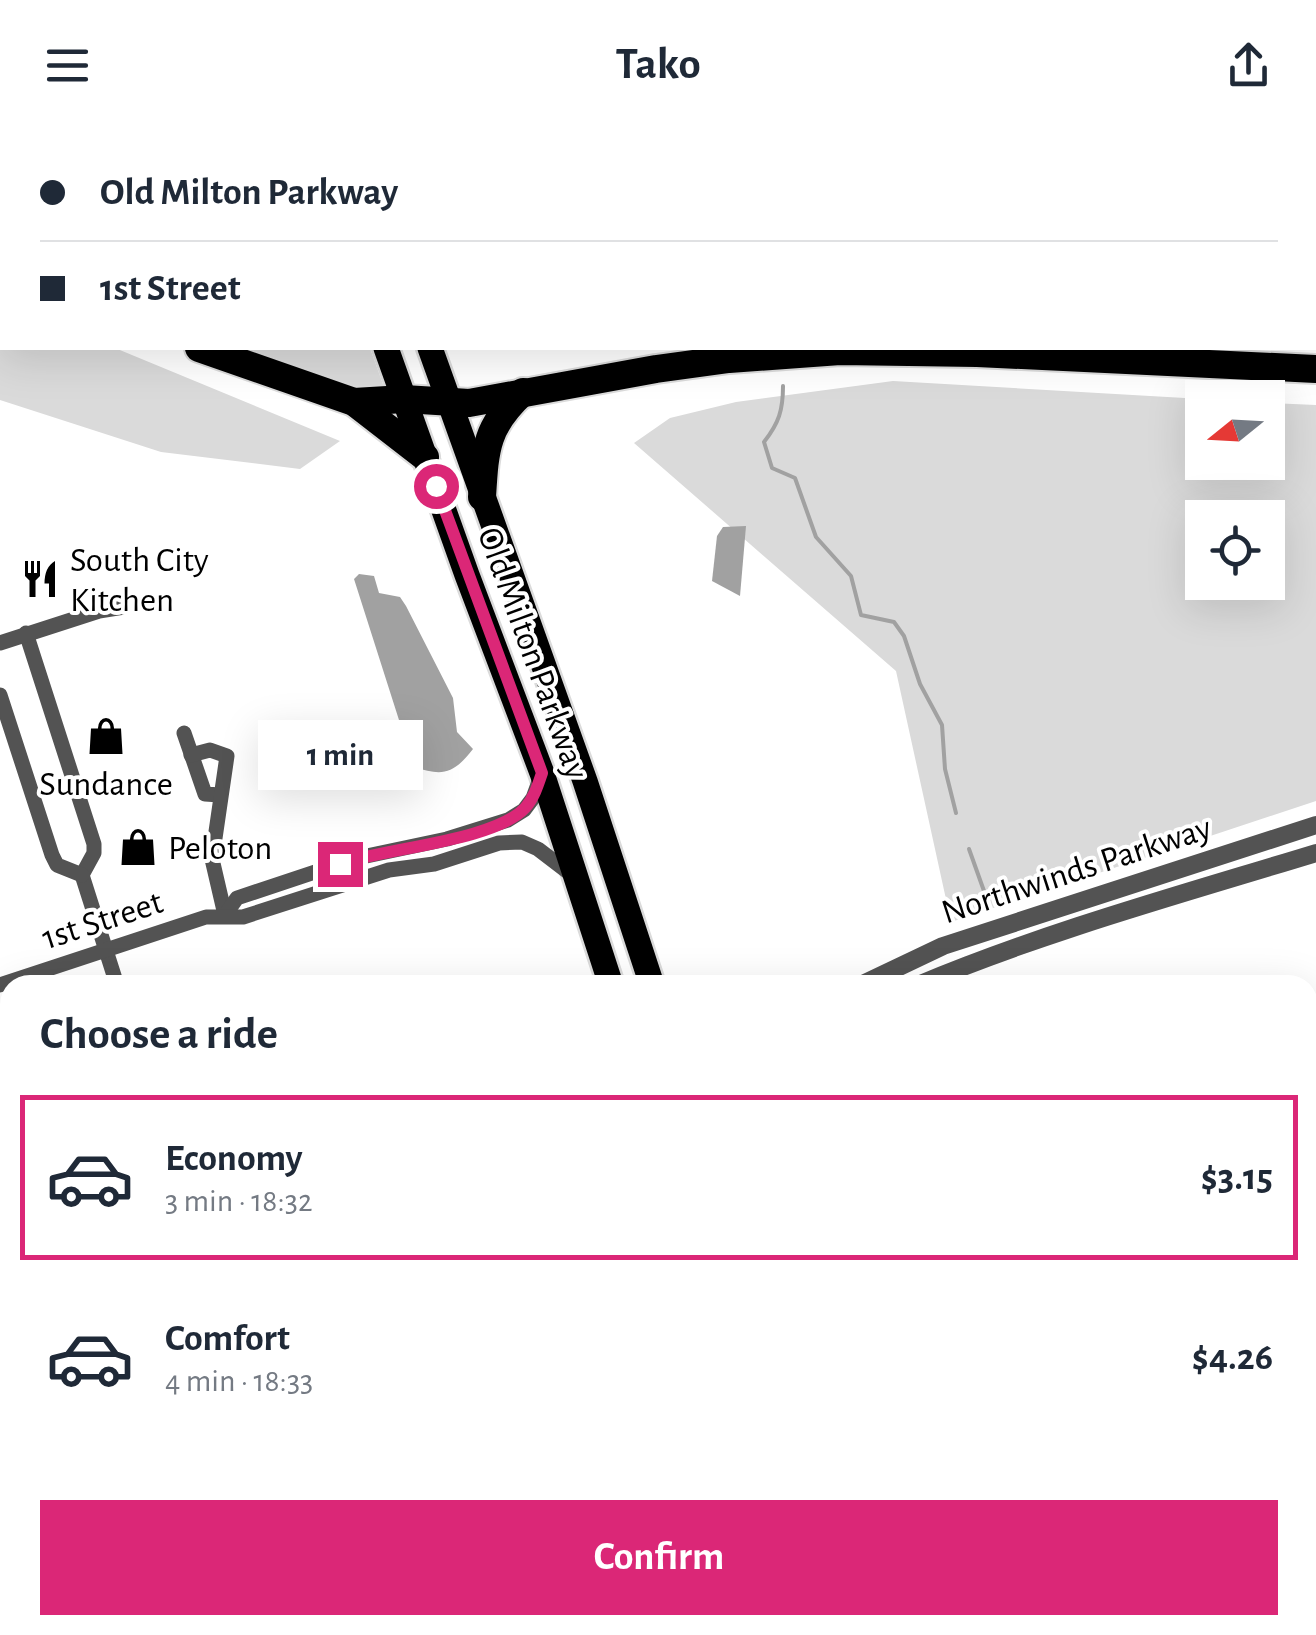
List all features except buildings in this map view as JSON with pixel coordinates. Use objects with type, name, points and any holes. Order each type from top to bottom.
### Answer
[{"type":"highway","points":[[205,350],[354,402],[425,457]]},
{"type":"highway","name":"Old Milton Parkway","points":[[387,350],[542,773],[608,975]]},
{"type":"highway","points":[[1242,350],[1316,357]]},
{"type":"highway","points":[[354,402],[404,399],[469,403],[730,359],[840,351],[977,353],[1316,369]]},
{"type":"highway","name":"Old Milton Parkway","points":[[431,352],[585,781],[649,975]]},
{"type":"highway","points":[[482,496],[490,434],[501,414],[523,392]]},
{"type":"street","points":[[0,643],[124,607]]},
{"type":"street","points":[[26,634],[94,844],[82,875],[114,975]]},
{"type":"street","points":[[0,695],[52,856],[58,865],[82,875]]},
{"type":"street","points":[[184,733],[205,794],[220,795]]},
{"type":"street","points":[[192,755],[210,750],[226,756],[212,859],[225,915]]},
{"type":"street","name":"1st Street","points":[[225,915],[237,898],[358,858],[448,839],[508,820],[524,810],[533,798],[542,773]]},
{"type":"street","name":"Northwinds Parkway","points":[[882,975],[943,946],[1316,825]]},
{"type":"street","points":[[1286,834],[1295,860]]},
{"type":"street","name":"1st Street","points":[[29,975],[206,917],[243,918],[388,870],[434,864],[512,841],[538,849],[579,881]]},
{"type":"street","name":"Northwinds Parkway","points":[[941,975],[1097,920],[1316,854]]},
{"type":"shaded area","points":[[0,350],[120,350],[340,441],[300,469],[161,452],[0,400]]},
{"type":"shaded area","points":[[251,350],[371,350],[384,387],[360,390]]},
{"type":"shaded area","points":[[893,381],[1185,398],[1185,480],[1285,480],[1285,404],[1316,405],[1316,801],[951,922],[896,671],[634,443],[670,418],[736,402]]},
{"type":"shaded area","points":[[746,526],[740,596],[712,581],[717,536],[723,527]]},
{"type":"shaded area","points":[[359,574],[374,576],[379,593],[400,597],[453,698],[457,732],[473,749],[453,768],[432,772],[414,767],[354,579]]},
{"type":"waterway","points":[[783,386],[779,416],[764,442],[772,468],[795,478],[816,537],[851,576],[861,615],[894,622],[904,636],[920,684],[942,725],[945,769],[956,813]]},
{"type":"waterway","points":[[969,849],[984,891]]},
{"type":"place","name":"South City Kitchen","points":[[40,579]]},
{"type":"place","name":"Sundance","points":[[106,736]]},
{"type":"place","name":"Peloton","points":[[138,847]]},
{"type":"route","points":[[340,864],[448,839],[508,820],[524,810],[533,798],[542,773],[436,486]]}]
